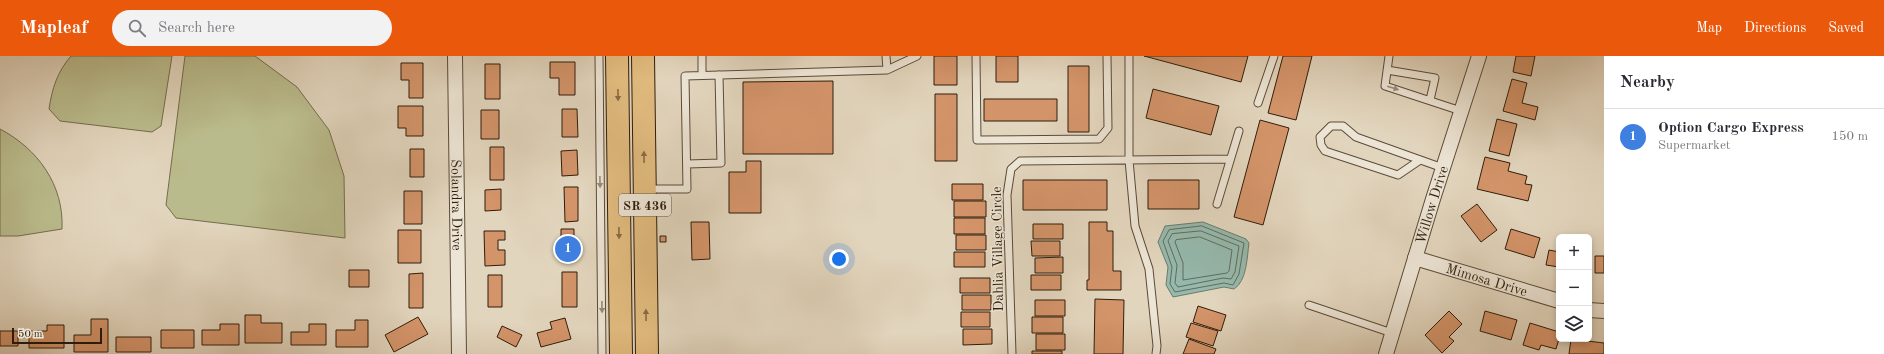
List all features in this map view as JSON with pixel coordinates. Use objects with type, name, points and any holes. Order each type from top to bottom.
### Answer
[{"type":"main road","name":"SR 436","points":[[617,56],[621,354]]},
{"type":"main road","name":"SR 436","points":[[643,56],[647,354]]},
{"type":"street","name":"Solandra Drive","points":[[455,56],[459,354]]},
{"type":"street","name":"Willow Drive","points":[[1386,354],[1479,56]]},
{"type":"street","name":"Mimosa Drive","points":[[1415,258],[1556,300]]},
{"type":"street","points":[[1592,310],[1604,311]]},
{"type":"lane","points":[[599,56],[602,354]]},
{"type":"lane","points":[[702,56],[702,75]]},
{"type":"lane","points":[[886,56],[887,70]]},
{"type":"lane","points":[[645,189],[687,189],[685,76],[887,70],[917,56]]},
{"type":"lane","points":[[976,56],[977,140],[1099,139],[1108,128],[1107,56]]},
{"type":"lane","points":[[1129,56],[1129,160],[1135,226],[1149,269],[1158,346],[1156,354]]},
{"type":"lane","points":[[1258,103],[1274,56]]},
{"type":"lane","points":[[1389,56],[1385,86],[1461,111]]},
{"type":"lane","points":[[1387,70],[1435,78],[1430,100]]},
{"type":"lane","points":[[687,164],[721,163],[719,75]]},
{"type":"lane","points":[[1420,160],[1398,174],[1325,151],[1321,145],[1320,137],[1331,126],[1343,126],[1356,137],[1443,168]]},
{"type":"lane","points":[[1217,204],[1239,131]]},
{"type":"lane","name":"Dahlia Village Circle","points":[[1012,354],[1008,195],[1011,169],[1020,161],[1230,159]]},
{"type":"lane","points":[[1309,305],[1392,334]]},
{"type":"green space","points":[[71,56],[172,56],[161,126],[152,132],[60,121],[49,109],[50,102],[62,68]]},
{"type":"green space","points":[[185,56],[255,56],[297,87],[329,130],[344,176],[345,238],[176,218],[166,205]]},
{"type":"green space","points":[[0,129],[14,137],[26,147],[46,170],[53,183],[58,198],[62,229],[18,236],[0,236]]},
{"type":"water","points":[[1203,222],[1246,239],[1249,243],[1247,262],[1242,280],[1234,289],[1224,287],[1173,297],[1166,285],[1168,267],[1158,242],[1165,226]]},
{"type":"building","points":[[934,56],[957,56],[957,85],[934,85]]},
{"type":"building","points":[[996,56],[1018,56],[1018,82],[996,82]]},
{"type":"building","points":[[1144,56],[1248,56],[1241,82]]},
{"type":"building","points":[[1283,56],[1312,56],[1296,120],[1268,113]]},
{"type":"building","points":[[1516,56],[1535,56],[1531,76],[1513,72]]},
{"type":"building","points":[[550,62],[575,62],[575,95],[559,95],[559,78],[550,78]]},
{"type":"building","points":[[401,63],[423,63],[423,98],[409,98],[409,80],[401,80]]},
{"type":"building","points":[[485,64],[500,64],[500,99],[485,99]]},
{"type":"building","points":[[1068,66],[1089,66],[1089,132],[1068,132]]},
{"type":"building","points":[[1512,79],[1527,83],[1522,103],[1538,107],[1535,120],[1503,111]]},
{"type":"building","points":[[833,81],[833,154],[743,154],[743,82]]},
{"type":"building","points":[[1153,89],[1219,106],[1211,135],[1146,118]]},
{"type":"building","points":[[935,94],[957,94],[957,161],[935,161]]},
{"type":"building","points":[[984,99],[1057,99],[1057,121],[984,121]]},
{"type":"building","points":[[398,106],[423,106],[423,136],[406,136],[406,128],[398,128]]},
{"type":"building","points":[[562,109],[577,109],[578,137],[562,137]]},
{"type":"building","points":[[481,110],[499,110],[499,139],[481,139]]},
{"type":"building","points":[[1497,119],[1517,124],[1509,156],[1489,151]]},
{"type":"building","points":[[1260,120],[1289,128],[1263,225],[1234,217]]},
{"type":"building","points":[[490,147],[504,147],[504,180],[490,180]]},
{"type":"building","points":[[410,149],[424,149],[424,177],[410,177]]},
{"type":"building","points":[[577,150],[578,175],[562,176],[561,151]]},
{"type":"building","points":[[1485,157],[1510,163],[1508,171],[1527,176],[1525,184],[1532,185],[1528,201],[1477,189]]},
{"type":"building","points":[[746,161],[761,161],[761,213],[729,213],[729,172],[746,172]]},
{"type":"building","points":[[1023,180],[1107,180],[1107,210],[1023,210]]},
{"type":"building","points":[[1148,180],[1199,180],[1199,209],[1148,209]]},
{"type":"building","points":[[952,184],[983,184],[983,200],[952,200]]},
{"type":"building","points":[[564,187],[578,187],[578,221],[565,222]]},
{"type":"building","points":[[501,189],[501,210],[485,211],[485,190]]},
{"type":"building","points":[[404,191],[422,191],[422,224],[404,224]]},
{"type":"building","points":[[954,201],[986,201],[986,217],[954,217]]},
{"type":"building","points":[[1477,204],[1497,230],[1481,242],[1461,216]]},
{"type":"building","points":[[954,218],[985,218],[985,234],[954,234]]},
{"type":"building","points":[[691,222],[709,222],[710,259],[692,260]]},
{"type":"building","points":[[1089,222],[1107,222],[1107,231],[1113,231],[1113,271],[1121,271],[1121,290],[1087,290],[1087,280],[1089,280]]},
{"type":"building","points":[[1033,224],[1063,224],[1063,239],[1033,239]]},
{"type":"building","points":[[561,229],[574,229],[574,261],[561,261]]},
{"type":"building","points":[[1511,229],[1540,238],[1534,258],[1505,249]]},
{"type":"building","points":[[398,230],[421,230],[421,263],[398,263]]},
{"type":"building","points":[[484,231],[505,231],[505,240],[498,240],[498,250],[505,250],[505,265],[485,266]]},
{"type":"building","points":[[956,235],[986,235],[986,250],[956,250]]},
{"type":"building","points":[[660,236],[666,236],[666,242],[660,242]]},
{"type":"building","points":[[1031,241],[1060,241],[1060,256],[1032,256]]},
{"type":"building","points":[[1549,250],[1556,251],[1556,267],[1546,265]]},
{"type":"building","points":[[954,252],[985,252],[985,267],[954,267]]},
{"type":"building","points":[[1595,256],[1604,256],[1604,273],[1595,273]]},
{"type":"building","points":[[1063,257],[1063,273],[1035,273],[1035,258]]},
{"type":"building","points":[[349,270],[369,270],[369,287],[349,287]]},
{"type":"building","points":[[562,272],[577,272],[577,307],[562,307]]},
{"type":"building","points":[[423,273],[423,308],[409,308],[409,274]]},
{"type":"building","points":[[488,275],[502,275],[502,307],[488,307]]},
{"type":"building","points":[[1031,275],[1061,275],[1061,290],[1031,290]]},
{"type":"building","points":[[960,278],[990,278],[990,293],[960,293]]},
{"type":"building","points":[[962,295],[991,295],[991,310],[962,310]]},
{"type":"building","points":[[1095,299],[1124,300],[1123,354],[1094,354]]},
{"type":"building","points":[[1035,300],[1065,300],[1065,316],[1035,316]]},
{"type":"building","points":[[1198,306],[1226,315],[1221,331],[1193,322]]},
{"type":"building","points":[[1449,311],[1462,324],[1449,337],[1454,341],[1442,353],[1425,335]]},
{"type":"building","points":[[1485,311],[1517,320],[1511,340],[1480,331]]},
{"type":"building","points":[[961,312],[990,312],[990,327],[961,327]]},
{"type":"building","points":[[245,315],[261,315],[261,323],[282,323],[282,343],[245,343]]},
{"type":"building","points":[[418,317],[428,334],[394,352],[385,335]]},
{"type":"building","points":[[1032,317],[1063,317],[1063,333],[1032,333]]},
{"type":"building","points":[[565,318],[571,339],[541,347],[537,333],[552,329],[550,322]]},
{"type":"building","points":[[91,319],[108,319],[108,352],[74,352],[74,335],[91,335]]},
{"type":"building","points":[[355,320],[368,320],[368,347],[336,347],[336,330],[355,330]]},
{"type":"building","points":[[1191,323],[1218,331],[1213,346],[1186,337]]},
{"type":"building","points":[[1530,323],[1556,331],[1556,342],[1558,342],[1556,349],[1541,345],[1539,350],[1523,345]]},
{"type":"building","points":[[220,324],[239,324],[239,345],[202,345],[202,330],[220,330]]},
{"type":"building","points":[[309,324],[326,324],[326,345],[291,345],[291,332],[309,332]]},
{"type":"building","points":[[47,325],[64,325],[64,348],[29,348],[29,331],[47,331]]},
{"type":"building","points":[[502,326],[522,335],[516,347],[497,337]]},
{"type":"building","points":[[963,329],[992,329],[992,344],[963,345]]},
{"type":"building","points":[[161,330],[194,330],[194,348],[161,348]]},
{"type":"building","points":[[0,331],[18,331],[18,346],[0,346]]},
{"type":"building","points":[[1036,334],[1065,334],[1065,350],[1036,350]]},
{"type":"building","points":[[116,337],[151,337],[151,352],[116,352]]},
{"type":"building","points":[[1189,339],[1216,349],[1214,354],[1183,354]]},
{"type":"building","points":[[1571,342],[1604,343],[1604,354],[1569,354]]},
{"type":"building","points":[[1032,351],[1062,351],[1062,354],[1032,354]]},
{"type":"place","name":"Option Cargo Express","points":[[568,249]]}]
